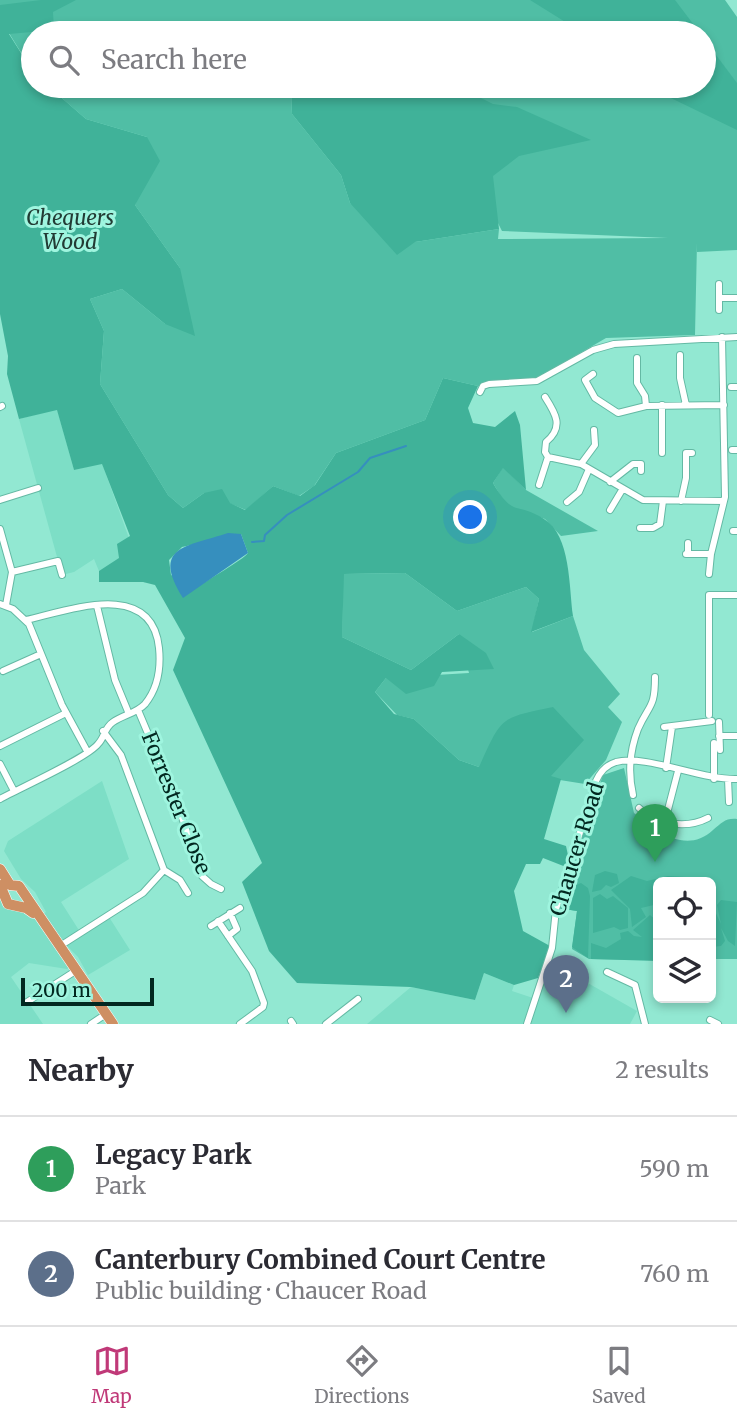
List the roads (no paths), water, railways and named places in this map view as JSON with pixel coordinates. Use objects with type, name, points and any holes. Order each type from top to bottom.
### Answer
[{"type":"highway","points":[[0,869],[8,904],[18,905],[38,917]]},
{"type":"highway","points":[[5,888],[21,887],[38,917],[113,1024]]},
{"type":"highway","points":[[18,905],[25,896]]},
{"type":"street","points":[[719,284],[719,310]]},
{"type":"street","points":[[719,298],[737,298]]},
{"type":"street","points":[[709,574],[724,500],[722,337]]},
{"type":"street","points":[[480,391],[483,386],[489,384],[537,381],[603,347],[737,337]]},
{"type":"street","points":[[682,359],[680,382],[686,405]]},
{"type":"street","points":[[646,406],[645,396],[637,383],[637,362],[647,365]]},
{"type":"street","points":[[593,374],[585,380],[596,398],[618,413],[646,406],[724,405]]},
{"type":"street","points":[[539,485],[548,457],[545,445],[558,427],[556,415],[546,400],[557,397]]},
{"type":"street","points":[[662,405],[662,453]]},
{"type":"street","points":[[581,464],[593,448],[594,434],[585,440]]},
{"type":"street","points":[[662,443],[673,443]]},
{"type":"street","points":[[681,501],[686,478],[686,453],[692,453]]},
{"type":"street","points":[[548,457],[581,464],[643,500],[724,500]]},
{"type":"street","points":[[677,461],[686,460]]},
{"type":"street","points":[[610,482],[633,464],[641,464],[641,471]]},
{"type":"street","points":[[567,502],[579,492],[589,469]]},
{"type":"street","points":[[0,500],[38,488]]},
{"type":"street","points":[[610,510],[622,490]]},
{"type":"street","points":[[640,528],[653,528],[660,524],[663,501]]},
{"type":"street","points":[[0,529],[13,582],[3,604],[26,620],[66,713],[87,751]]},
{"type":"street","points":[[688,543],[687,554],[711,554]]},
{"type":"street","points":[[12,572],[58,561],[62,575]]},
{"type":"street","points":[[720,750],[719,736],[713,720],[709,595],[737,595]]},
{"type":"street","points":[[0,799],[98,745],[103,731],[114,721],[138,710],[152,692],[161,668],[159,643],[150,620],[141,609],[128,604],[97,606],[26,620]]},
{"type":"street","points":[[97,606],[116,680],[129,713]]},
{"type":"street","points":[[13,676],[6,670],[41,654]]},
{"type":"street","points":[[633,795],[631,761],[638,729],[652,708],[655,677]]},
{"type":"street","name":"Forrester Close","points":[[138,710],[173,792],[202,876],[221,889]]},
{"type":"street","points":[[0,747],[66,713]]},
{"type":"street","points":[[666,768],[668,727],[713,720]]},
{"type":"street","points":[[103,731],[121,755],[164,870],[180,880],[188,892]]},
{"type":"street","points":[[719,736],[737,736]]},
{"type":"street","points":[[713,743],[714,779]]},
{"type":"street","points":[[631,761],[714,779],[737,779]]},
{"type":"street","name":"Chaucer Road","points":[[527,1024],[552,948],[556,909],[596,781],[602,770],[616,762],[631,761]]},
{"type":"street","points":[[0,764],[15,790]]},
{"type":"street","points":[[665,821],[678,771]]},
{"type":"street","points":[[728,779],[729,802]]},
{"type":"street","points":[[639,807],[650,816],[665,821],[691,825],[708,818]]},
{"type":"street","points":[[60,946],[143,893],[164,870]]},
{"type":"street","points":[[211,926],[240,908]]},
{"type":"street","points":[[228,936],[237,929],[230,913]]},
{"type":"street","points":[[218,921],[252,971],[264,1003],[241,1024]]},
{"type":"street","points":[[27,1002],[77,970]]},
{"type":"street","points":[[607,972],[637,982],[645,1024]]},
{"type":"street","points":[[326,1024],[355,1005]]},
{"type":"street","points":[[91,1024],[106,1014]]},
{"type":"street","points":[[710,1020],[720,1023]]},
{"type":"water","points":[[228,533],[241,534],[248,553],[183,598],[174,581],[172,558],[187,546]]},
{"type":"waterway","points":[[252,542],[264,541],[265,535],[287,515],[358,472],[370,458],[406,446]]},
{"type":"place","name":"Legacy Park","points":[[655,862]]},
{"type":"place","name":"Canterbury Combined Court Centre","points":[[566,1013]]},
{"type":"park label","name":"Chequers Wood","points":[[70,230]]}]
